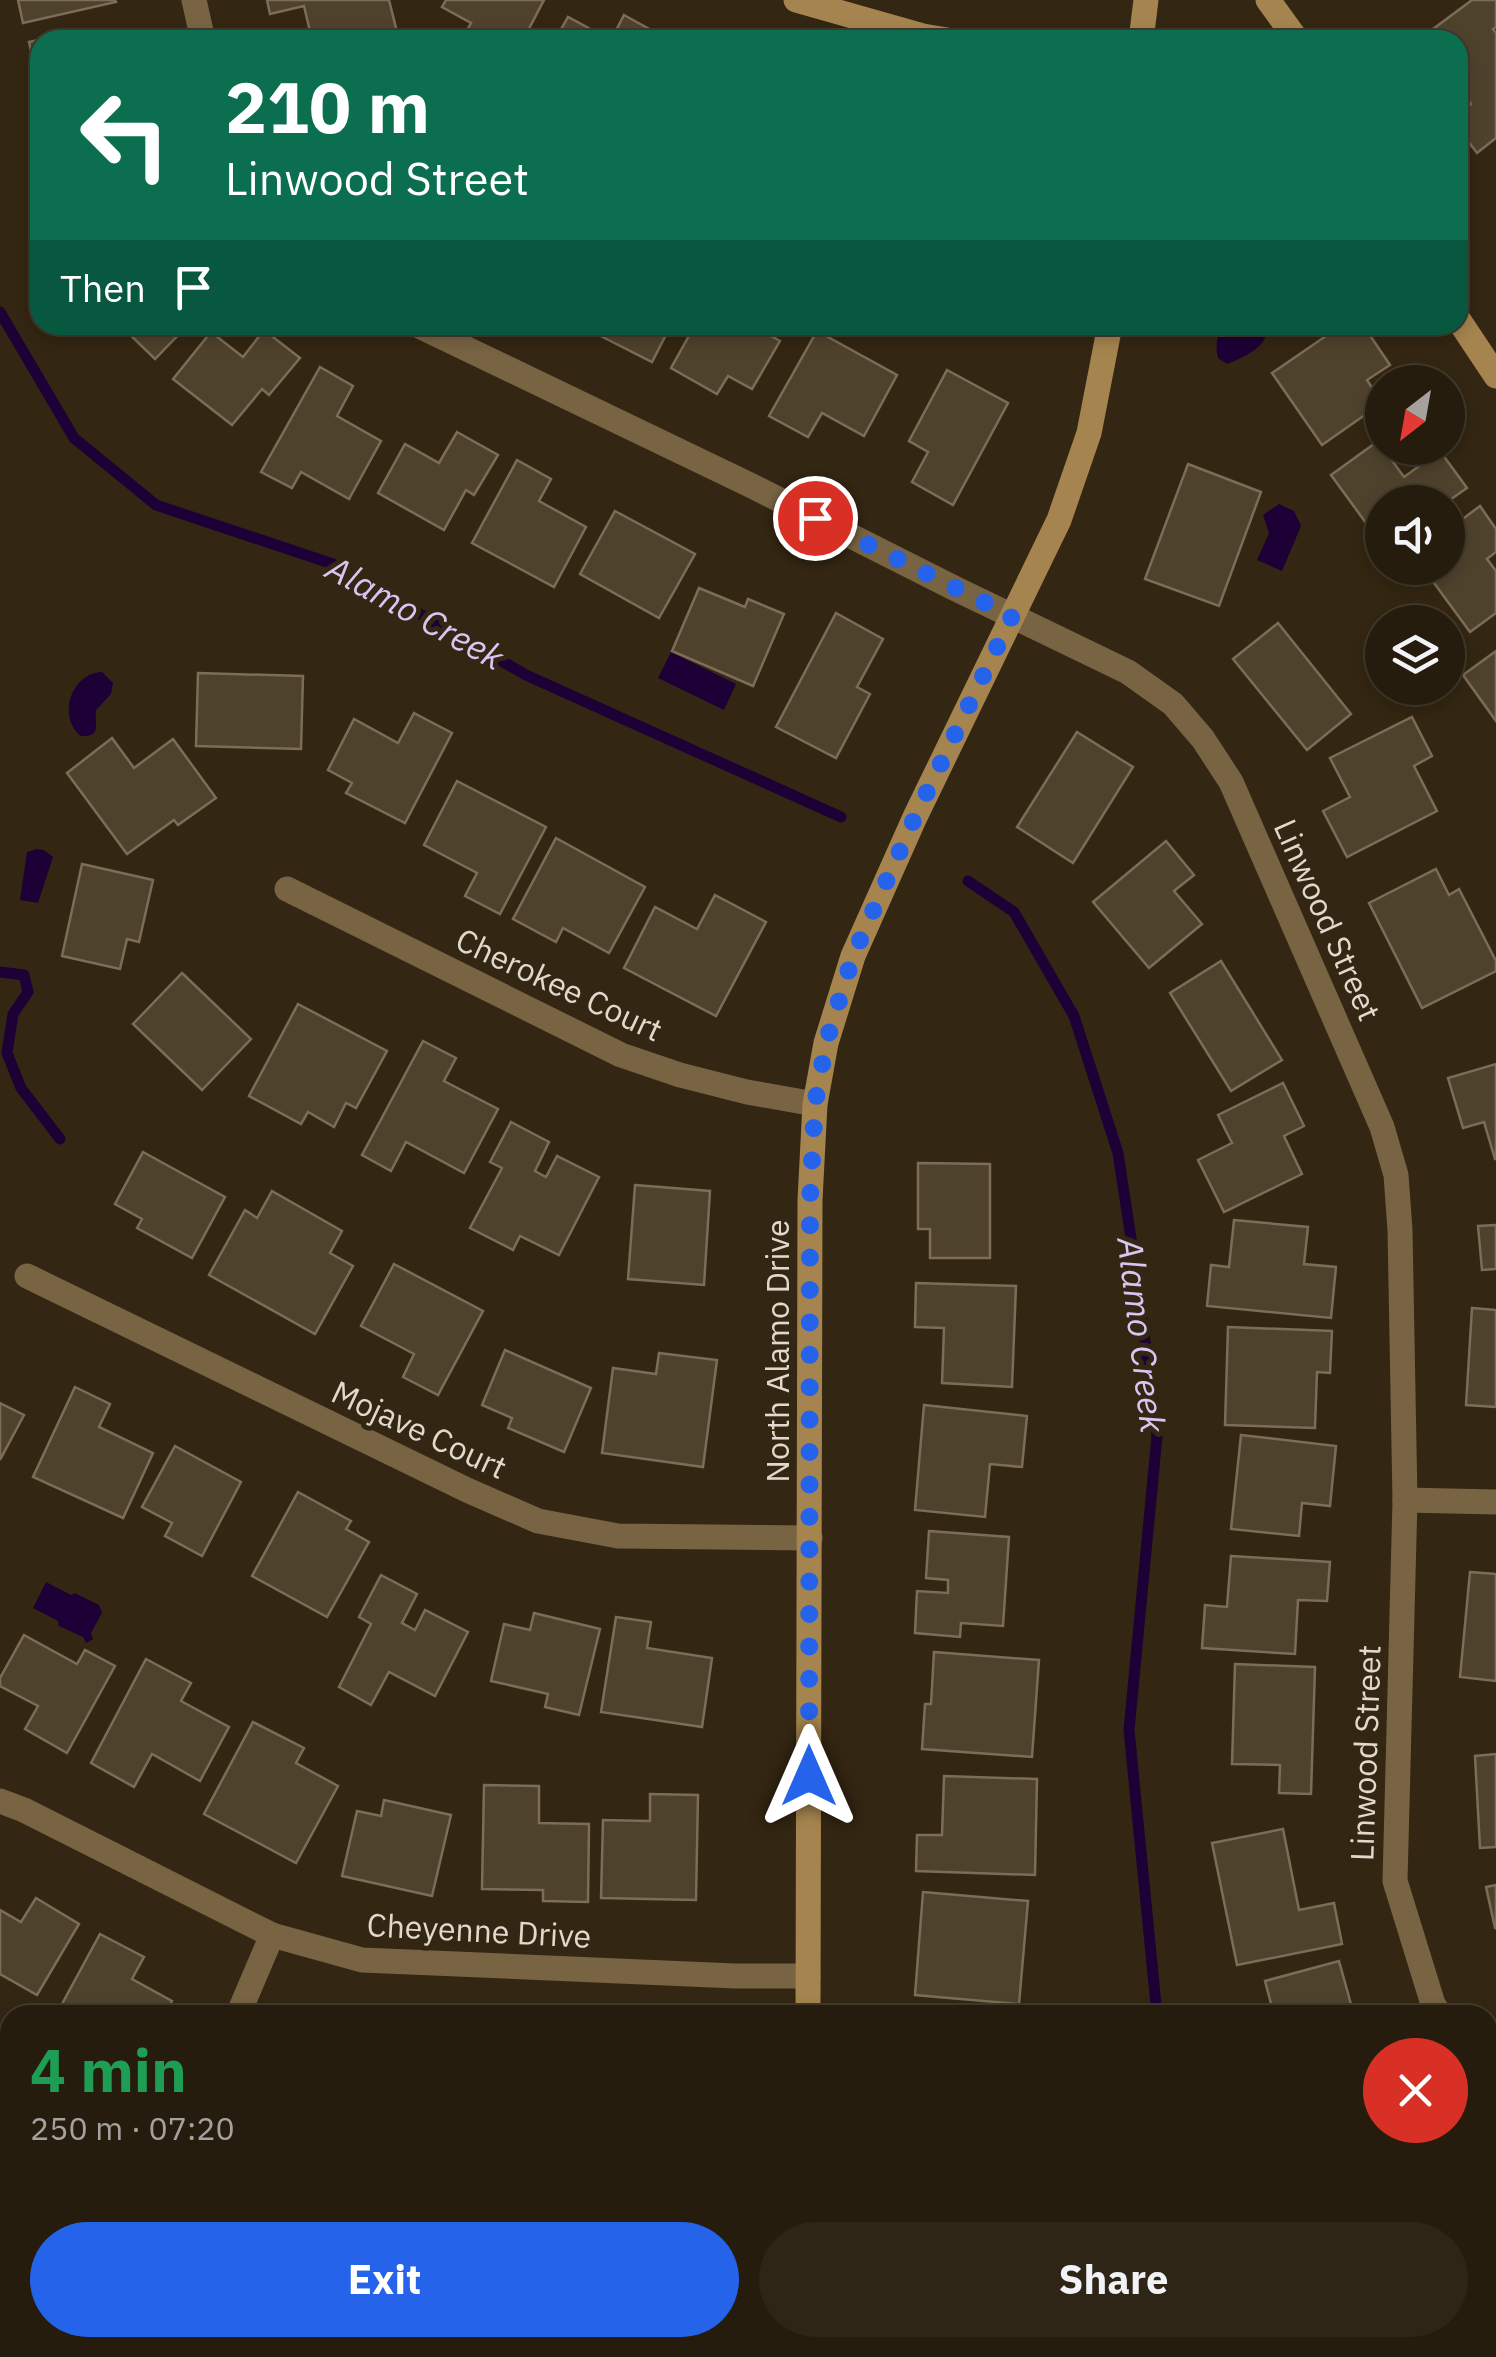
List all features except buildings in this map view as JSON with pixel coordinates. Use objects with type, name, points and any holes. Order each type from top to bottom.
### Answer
[{"type":"street","points":[[194,0],[200,30]]},
{"type":"street","points":[[796,0],[904,30]]},
{"type":"street","points":[[1142,30],[1146,0]]},
{"type":"street","points":[[1268,0],[1289,30]]},
{"type":"street","points":[[1468,333],[1496,376]]},
{"type":"street","name":"Linwood Street","points":[[438,335],[1128,672],[1174,704],[1232,782],[1382,1127],[1396,1175],[1405,1500],[1395,1881],[1434,2005]]},
{"type":"street","name":"North Alamo Drive","points":[[808,2005],[810,1200],[815,1104],[826,1043],[853,956],[915,817],[1059,520],[1089,433],[1108,335]]},
{"type":"street","name":"Cherokee Court","points":[[287,889],[620,1056],[714,1083],[815,1104]]},
{"type":"street","name":"Mojave Court","points":[[26,1276],[538,1521],[618,1536],[810,1538]]},
{"type":"street","points":[[1405,1500],[1496,1502]]},
{"type":"street","name":"Cheyenne Drive","points":[[0,1801],[272,1935],[362,1960],[808,1976]]},
{"type":"street","points":[[242,2005],[272,1935]]},
{"type":"shaded area","points":[[1266,335],[1254,350],[1227,364],[1218,358],[1219,336]]},
{"type":"shaded area","points":[[1279,504],[1294,511],[1301,526],[1282,571],[1257,560],[1269,533],[1263,515]]},
{"type":"shaded area","points":[[671,652],[736,684],[724,710],[658,678]]},
{"type":"shaded area","points":[[102,672],[113,683],[111,694],[96,710],[95,732],[81,736],[70,718],[71,697],[82,680]]},
{"type":"shaded area","points":[[37,849],[53,857],[38,903],[20,900],[27,852]]},
{"type":"shaded area","points":[[46,1582],[99,1605],[102,1613],[91,1633],[93,1639],[86,1643],[83,1637],[33,1608]]},
{"type":"waterway","name":"Alamo Creek","points":[[0,312],[74,438],[156,505],[333,564],[526,675],[841,817]]},
{"type":"waterway","name":"Alamo Creek","points":[[968,881],[1014,912],[1074,1016],[1118,1153],[1157,1436],[1129,1730],[1156,2005]]},
{"type":"waterway","points":[[0,972],[24,975],[28,992],[13,1014],[7,1053],[21,1088],[60,1139]]},
{"type":"route","points":[[809,1776],[810,1200],[815,1104],[826,1043],[853,956],[1012,616],[815,518]]}]
